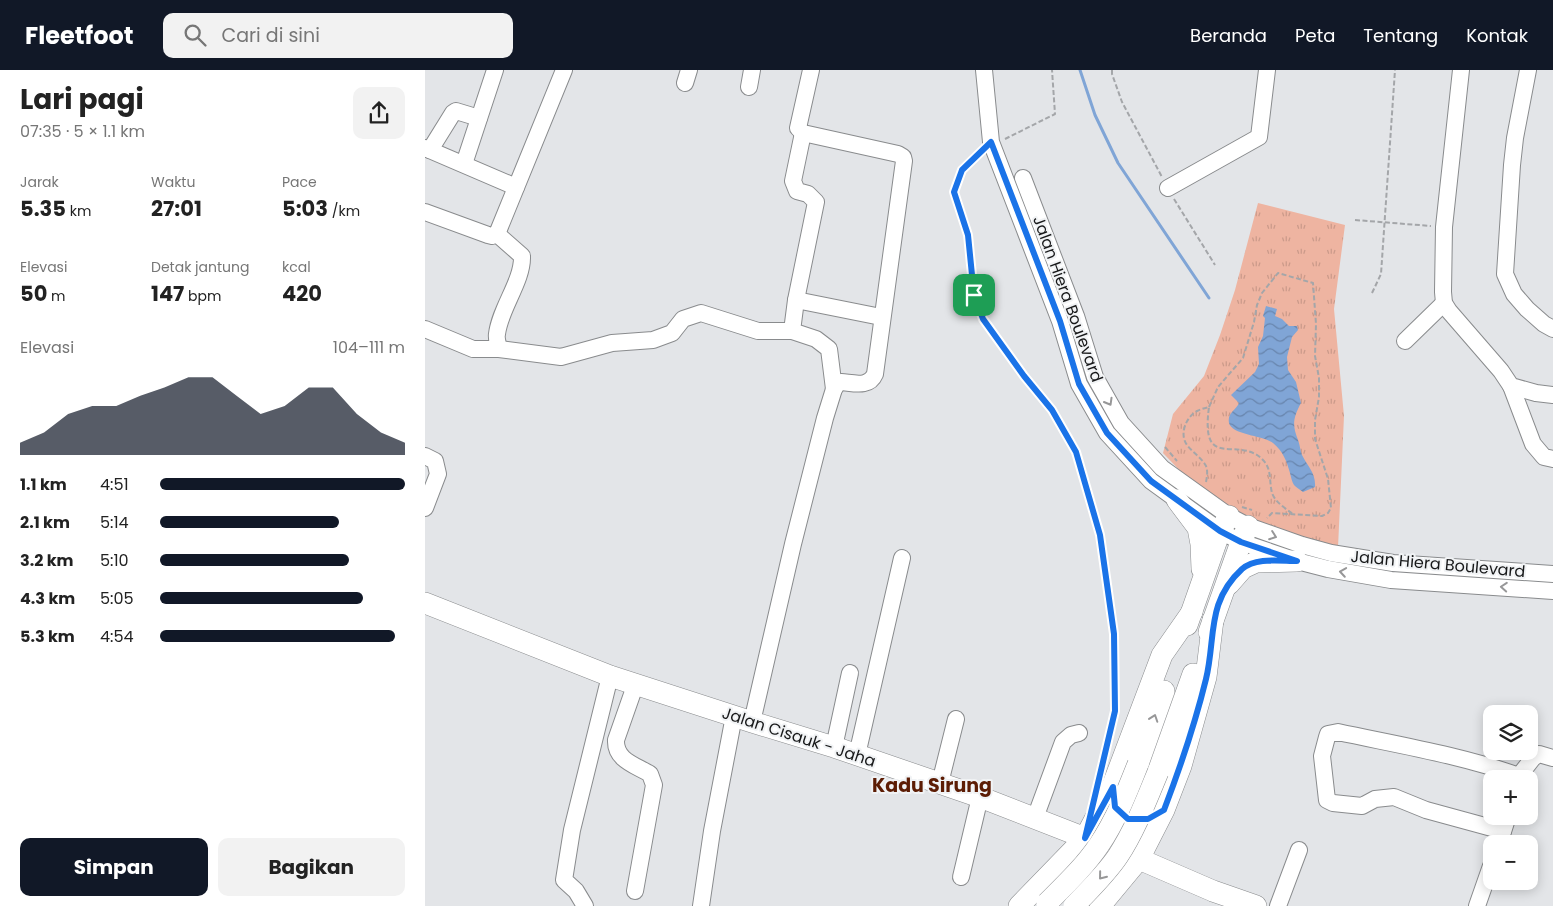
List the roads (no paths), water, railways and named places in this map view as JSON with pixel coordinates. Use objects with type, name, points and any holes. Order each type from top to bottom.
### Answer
[{"type":"main road","points":[[1177,500],[1198,528],[1201,544],[1202,582]]},
{"type":"main road","points":[[1046,905],[1078,872],[1099,845],[1121,807],[1202,582],[1230,518]]},
{"type":"main road","points":[[1074,906],[1094,886],[1117,857],[1140,816],[1158,772],[1223,591],[1249,528]]},
{"type":"main road","points":[[1223,591],[1243,568],[1256,562],[1297,561]]},
{"type":"main road","name":"Jalan Cisauk - Jaha","points":[[425,603],[610,676],[834,747],[980,797],[1139,859],[1223,901],[1256,906]]},
{"type":"main road","points":[[1019,906],[1085,838],[1106,781],[1163,655],[1192,612]]},
{"type":"main road","points":[[1100,906],[1139,859],[1164,810],[1181,766],[1206,677],[1213,620]]},
{"type":"main road","points":[[1106,781],[1115,807],[1128,819],[1148,819],[1164,810]]},
{"type":"main road","points":[[1044,880],[1063,878],[1081,888],[1091,906]]},
{"type":"street","points":[[464,164],[495,70]]},
{"type":"street","points":[[425,212],[488,235],[497,234],[564,70]]},
{"type":"street","points":[[749,87],[752,70]]},
{"type":"street","points":[[701,906],[712,831],[793,544],[834,389],[841,382],[867,383],[875,374],[881,317],[904,161],[903,157],[898,154],[803,133],[798,128],[811,70]]},
{"type":"street","name":"Jalan Hiera Boulevard","points":[[984,70],[991,142],[1060,321],[1079,384],[1107,433],[1151,481],[1177,500],[1230,518]]},
{"type":"street","points":[[1168,188],[1259,137],[1267,70]]},
{"type":"street","points":[[1461,70],[1444,226],[1443,292],[1445,303],[1449,311],[1511,386],[1533,444],[1544,457],[1553,459]]},
{"type":"street","points":[[1528,70],[1512,165],[1505,274],[1514,294],[1527,309],[1544,324],[1553,329]]},
{"type":"street","points":[[479,118],[456,111],[428,149],[516,187]]},
{"type":"street","points":[[793,331],[796,300],[816,202],[809,194],[797,191],[793,181],[803,133]]},
{"type":"street","name":"Jalan Hiera Boulevard","points":[[1023,178],[1076,316],[1095,377],[1121,423],[1162,468],[1230,518]]},
{"type":"street","points":[[497,234],[521,256],[522,266],[508,298],[496,335],[499,349]]},
{"type":"street","points":[[796,300],[881,317]]},
{"type":"street","points":[[1405,341],[1445,303]]},
{"type":"street","points":[[425,329],[473,348],[499,349],[561,357],[612,342],[653,340],[671,334],[683,319],[701,313],[758,331],[793,331],[816,339],[829,349],[834,389]]},
{"type":"street","points":[[1060,321],[1076,316]]},
{"type":"street","points":[[1511,386],[1536,394],[1553,395]]},
{"type":"street","points":[[425,456],[435,461],[437,474],[425,508]]},
{"type":"street","points":[[1230,518],[1249,528]]},
{"type":"street","name":"Jalan Hiera Boulevard","points":[[1249,528],[1297,561],[1328,569],[1391,580],[1553,591]]},
{"type":"street","name":"Jalan Hiera Boulevard","points":[[1249,528],[1331,553],[1393,563],[1553,574]]},
{"type":"street","points":[[857,755],[902,558]]},
{"type":"street","points":[[834,747],[850,673]]},
{"type":"street","points":[[585,906],[576,891],[564,880],[571,830],[610,676]]},
{"type":"street","points":[[635,684],[616,747],[624,759],[650,774],[654,785],[635,891]]},
{"type":"street","points":[[940,783],[956,720]]},
{"type":"street","points":[[1483,825],[1426,810],[1395,797],[1375,799],[1362,806],[1333,803],[1327,800],[1322,756],[1328,734],[1338,732],[1472,761],[1497,770]]},
{"type":"street","points":[[1035,818],[1063,742],[1071,734],[1079,733]]},
{"type":"street","points":[[1525,770],[1533,758],[1539,754],[1553,758]]},
{"type":"street","points":[[961,877],[980,797]]},
{"type":"street","points":[[1484,825],[1503,830]]},
{"type":"street","points":[[1278,906],[1299,850]]},
{"type":"street","points":[[1477,906],[1483,889]]},
{"type":"water","points":[[1266,306],[1277,309],[1275,316],[1282,319],[1289,326],[1297,326],[1298,330],[1292,337],[1287,357],[1288,370],[1296,382],[1301,403],[1296,413],[1294,426],[1302,455],[1313,474],[1315,482],[1315,487],[1303,492],[1293,484],[1286,461],[1273,443],[1236,430],[1229,423],[1230,414],[1239,403],[1231,395],[1255,372],[1259,364],[1258,347],[1263,336],[1265,318],[1263,316]]},
{"type":"waterway","points":[[1080,70],[1095,115],[1118,163],[1209,298]]},
{"type":"district","name":"Kadu Sirung","points":[[932,785]]}]
